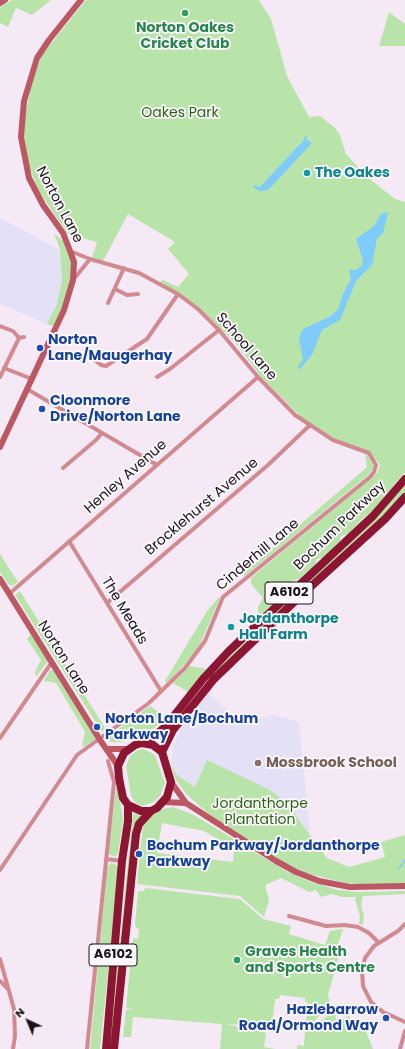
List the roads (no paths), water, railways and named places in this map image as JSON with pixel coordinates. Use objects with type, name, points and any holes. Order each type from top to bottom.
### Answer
[{"type":"highway","name":"Bochum Parkway","points":[[142,743],[151,739],[166,726],[202,680],[229,651],[373,516],[405,479]]},
{"type":"highway","name":"Bochum Parkway","points":[[162,752],[173,730],[214,679],[295,601],[385,519],[405,497]]},
{"type":"highway","points":[[142,743],[153,745],[162,752],[171,782],[168,794],[163,802],[151,811],[141,811],[128,805],[121,792],[118,766],[128,749],[134,745],[142,743]]},
{"type":"highway","name":"A6102","points":[[106,1049],[122,861],[128,821],[128,805]]},
{"type":"highway","name":"A6102","points":[[114,1049],[136,834],[139,824],[151,811]]},
{"type":"street","points":[[0,3],[5,0]]},
{"type":"street","name":"Norton Lane","points":[[0,447],[64,310],[73,280],[74,262],[63,233],[43,204],[29,178],[22,150],[21,122],[27,88],[37,58],[45,45],[82,0]]},
{"type":"street","name":"School Lane","points":[[70,251],[90,259],[124,268],[151,278],[178,294],[219,330],[258,378],[295,415],[333,440],[369,453],[376,465]]},
{"type":"street","points":[[73,280],[90,259]]},
{"type":"street","points":[[108,303],[124,268]]},
{"type":"street","points":[[115,289],[127,295],[138,294]]},
{"type":"street","points":[[86,353],[101,365],[106,366],[147,339],[178,294]]},
{"type":"street","points":[[0,326],[13,331],[22,337],[0,377]]},
{"type":"street","points":[[157,377],[170,370],[219,330]]},
{"type":"street","points":[[4,368],[32,379]]},
{"type":"street","name":"Henley Avenue","points":[[9,594],[258,378]]},
{"type":"street","points":[[27,389],[157,465]]},
{"type":"street","name":"Brocklehurst Avenue","points":[[107,603],[268,465],[310,426]]},
{"type":"street","points":[[64,468],[102,433]]},
{"type":"street","name":"Cinderhill Lane","points":[[0,870],[73,760],[84,749],[100,740],[143,708],[185,668],[201,647],[223,597],[370,477],[374,472],[376,465]]},
{"type":"street","name":"The Meads","points":[[69,541],[161,692]]},
{"type":"street","name":"Norton Lane","points":[[0,579],[100,740],[118,766]]},
{"type":"street","points":[[0,738],[52,662]]},
{"type":"street","points":[[107,749],[128,749]]},
{"type":"street","points":[[87,1049],[114,782],[108,761]]},
{"type":"street","points":[[171,782],[186,803],[276,861],[303,875],[329,883],[350,887],[405,886]]},
{"type":"street","points":[[163,802],[186,803]]},
{"type":"street","points":[[106,859],[122,861]]},
{"type":"street","points":[[289,916],[326,926],[351,925],[358,927],[369,933],[378,942]]},
{"type":"street","points":[[404,926],[378,942],[365,958],[362,971],[363,986],[377,1008],[405,1022]]},
{"type":"street","points":[[0,959],[15,1015],[13,1049]]},
{"type":"street","points":[[0,981],[8,989]]},
{"type":"street","points":[[400,1049],[405,1031]]},
{"type":"water","points":[[306,134],[307,140],[312,143],[271,187],[266,191],[259,191],[253,187],[254,185],[260,187],[303,141]]},
{"type":"water","points":[[388,212],[383,233],[377,238],[372,265],[356,281],[340,320],[322,330],[312,355],[299,370],[298,367],[303,359],[299,338],[303,329],[331,316],[339,308],[342,296],[351,279],[349,270],[356,270],[362,266],[363,260],[356,239],[374,226],[381,214]]},
{"type":"waterway","points":[[399,869],[405,860]]},
{"type":"place","name":"Norton Oakes Cricket Club","points":[[185,13]]},
{"type":"place","name":"The Oakes","points":[[307,173]]},
{"type":"place","name":"Norton Lane/Maugerhay","points":[[40,348]]},
{"type":"place","name":"Cloonmore Drive/Norton Lane","points":[[42,409]]},
{"type":"place","name":"Jordanthorpe Hall Farm","points":[[231,627]]},
{"type":"place","name":"Norton Lane/Bochum Parkway","points":[[97,727]]},
{"type":"place","name":"Mossbrook School","points":[[258,763]]},
{"type":"place","name":"Bochum Parkway/Jordanthorpe Parkway","points":[[139,854]]},
{"type":"place","name":"Graves Health and Sports Centre","points":[[237,960]]},
{"type":"place","name":"Hazlebarrow Road/Ormond Way","points":[[386,1018]]},
{"type":"park label","name":"Oakes Park","points":[[180,113]]},
{"type":"park label","name":"Jordanthorpe Plantation","points":[[260,812]]}]
